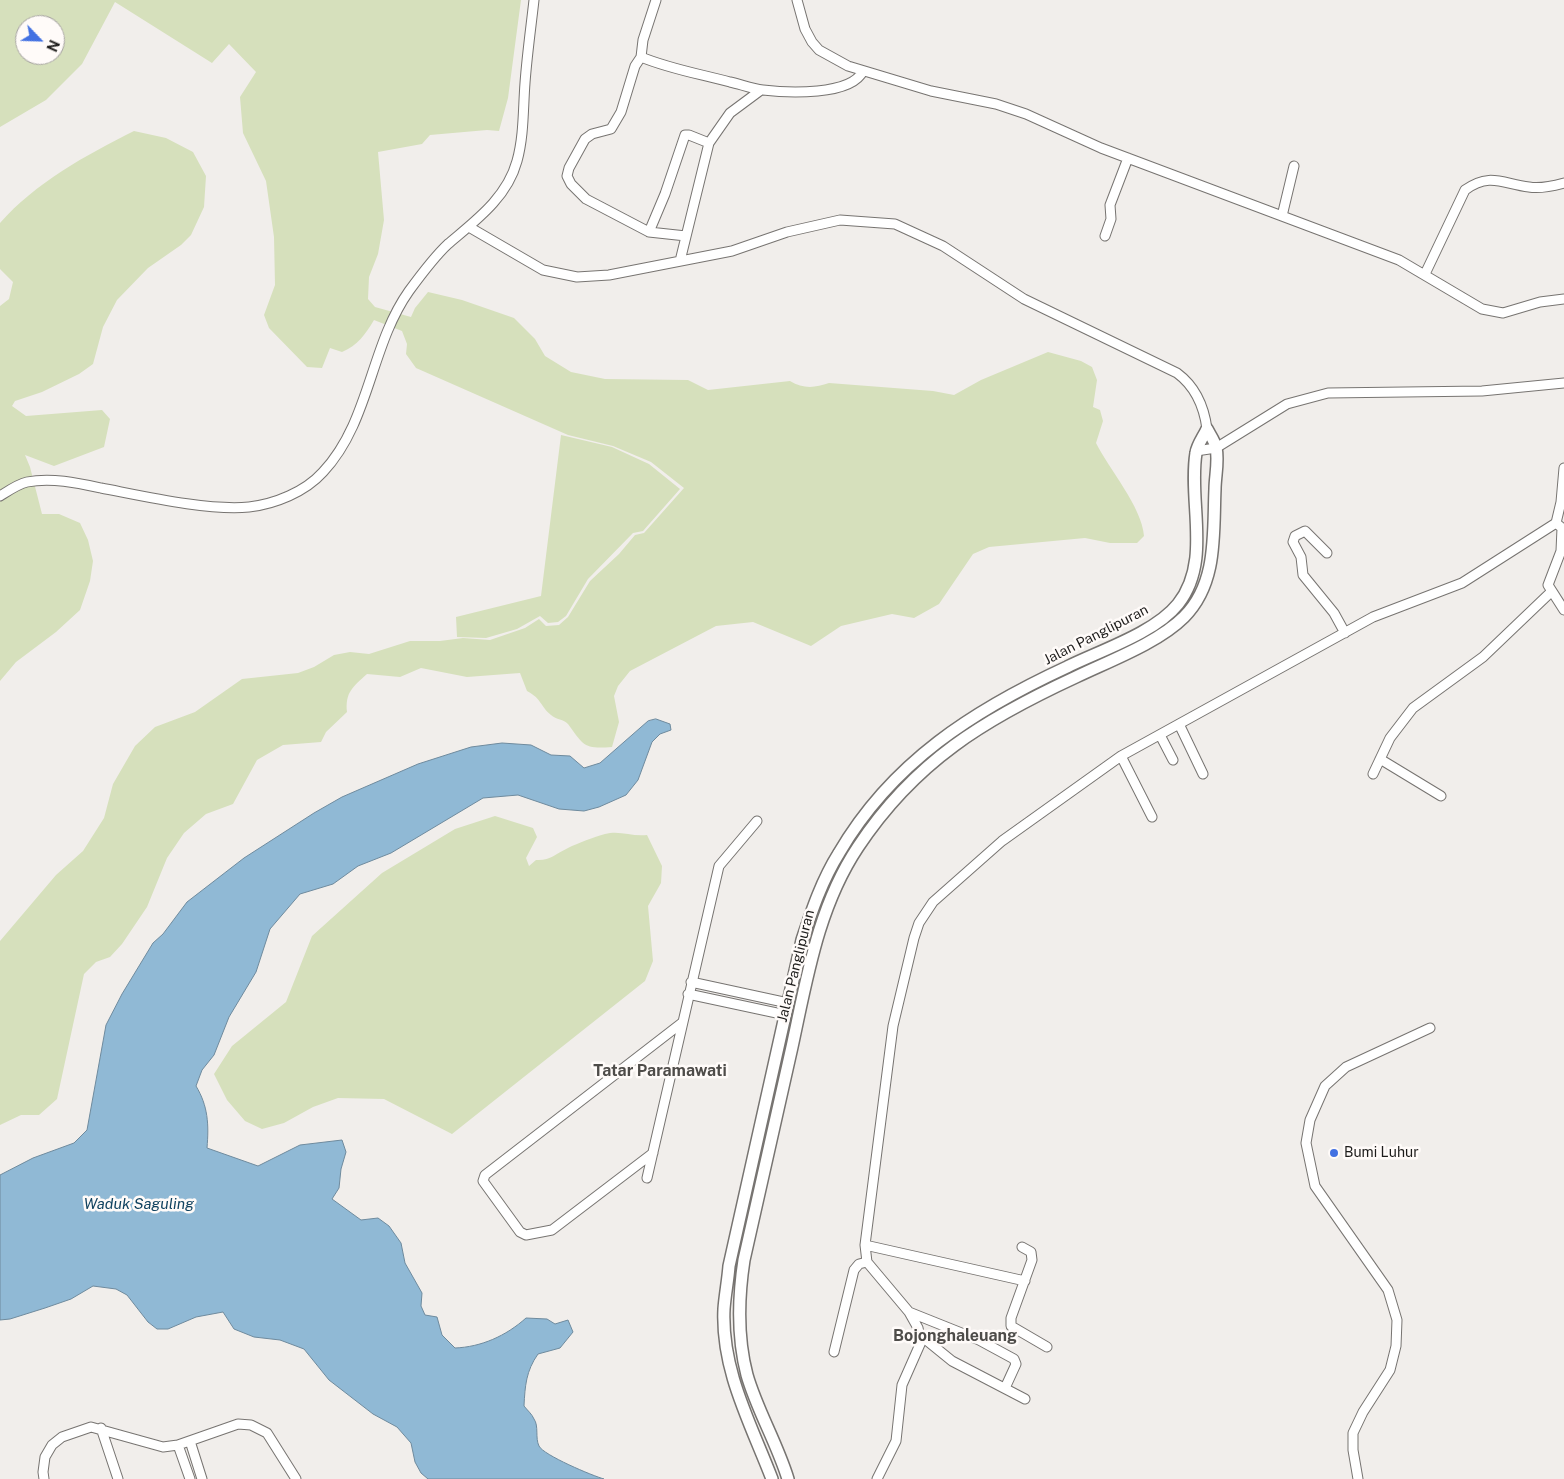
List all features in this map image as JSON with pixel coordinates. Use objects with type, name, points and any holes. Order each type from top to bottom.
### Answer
[{"type":"main road","name":"Jalan Panglipuran","points":[[788,1479],[747,1374],[739,1320],[740,1286],[744,1260],[818,933],[843,872],[876,822],[932,763],[981,726],[1031,698],[1158,636],[1184,617],[1198,599],[1207,580],[1212,556],[1216,448],[1207,429]]},
{"type":"main road","name":"Jalan Panglipuran","points":[[772,1479],[748,1421],[731,1371],[726,1344],[724,1310],[729,1266],[802,940],[816,900],[838,854],[852,832],[870,808],[928,749],[963,722],[1027,686],[1138,633],[1157,622],[1178,604],[1187,588],[1196,564],[1196,451],[1207,429]]},
{"type":"main road","points":[[1027,686],[1031,698]]},
{"type":"main road","points":[[755,1153],[767,1156]]},
{"type":"street","points":[[0,496],[25,482],[41,480],[237,508],[252,507],[285,498],[304,488],[322,474],[342,449],[361,407],[384,337],[405,297],[446,246],[470,227],[503,192],[517,162],[523,126],[525,84],[534,0]]},
{"type":"street","points":[[656,0],[644,40],[642,57],[635,66],[624,104],[611,129],[592,134],[585,139],[569,168],[567,176],[571,184],[586,199],[649,232],[686,236]]},
{"type":"street","points":[[797,0],[804,29],[819,50],[863,72],[931,91],[996,104],[1050,124],[1128,158],[1399,260],[1425,274],[1472,305],[1491,312],[1503,313],[1540,302],[1564,299]]},
{"type":"street","points":[[642,57],[666,67],[761,90],[822,91],[854,82],[863,72]]},
{"type":"street","points":[[680,261],[709,143],[730,113],[761,90]]},
{"type":"street","points":[[649,232],[665,194],[685,135],[709,143]]},
{"type":"street","points":[[1105,236],[1112,212],[1110,205],[1128,158]]},
{"type":"street","points":[[1282,216],[1294,166]]},
{"type":"street","points":[[1425,274],[1465,190],[1492,180],[1530,188],[1564,183]]},
{"type":"street","points":[[470,227],[543,270],[578,277],[609,275],[732,251],[787,232],[840,220],[895,224],[943,246],[1024,299],[1177,373],[1188,382],[1197,395],[1205,414],[1207,429]]},
{"type":"street","points":[[1196,451],[1216,448],[1288,404],[1328,393],[1482,391],[1564,383]]},
{"type":"street","points":[[1025,1398],[952,1361],[920,1335],[909,1312],[867,1262],[865,1245],[893,1026],[914,938],[926,911],[943,891],[1002,841],[1121,756],[1372,617],[1462,583],[1556,523],[1564,468]]},
{"type":"street","points":[[1556,523],[1562,528],[1563,538],[1561,551],[1549,581],[1552,592],[1564,610]]},
{"type":"street","points":[[1328,554],[1305,531],[1295,536],[1293,542],[1301,558],[1303,574],[1334,613],[1345,633]]},
{"type":"street","points":[[1373,774],[1397,726],[1413,708],[1483,657],[1552,592]]},
{"type":"street","points":[[1179,724],[1203,774]]},
{"type":"street","points":[[1160,734],[1173,760]]},
{"type":"street","points":[[1121,756],[1152,817]]},
{"type":"street","points":[[1380,759],[1441,796]]},
{"type":"street","points":[[647,1178],[719,866],[757,820]]},
{"type":"street","points":[[691,982],[787,1009]]},
{"type":"street","points":[[688,994],[787,1009]]},
{"type":"street","points":[[653,1153],[552,1230],[526,1235],[520,1232],[483,1181],[485,1175],[682,1022]]},
{"type":"street","points":[[1358,1479],[1353,1450],[1353,1433],[1363,1412],[1390,1370],[1396,1346],[1396,1320],[1388,1290],[1314,1186],[1306,1143],[1310,1120],[1325,1086],[1346,1067],[1430,1028]]},
{"type":"street","points":[[865,1245],[1025,1281]]},
{"type":"street","points":[[1022,1247],[1032,1256],[1010,1326],[1047,1347]]},
{"type":"street","points":[[834,1352],[854,1270],[859,1264],[867,1262]]},
{"type":"street","points":[[909,1312],[979,1340],[1014,1358],[1016,1364],[1004,1388]]},
{"type":"street","points":[[877,1479],[896,1441],[902,1385],[918,1350],[920,1335]]},
{"type":"street","points":[[44,1479],[42,1472],[45,1457],[52,1445],[62,1436],[91,1427],[101,1428],[154,1445],[178,1445],[238,1424],[252,1425],[267,1433],[296,1479]]},
{"type":"street","points":[[101,1428],[118,1479]]},
{"type":"street","points":[[190,1441],[202,1479]]},
{"type":"street","points":[[178,1445],[190,1479]]},
{"type":"green space","points":[[0,0],[521,0],[508,98],[499,131],[487,130],[430,135],[422,144],[378,152],[384,220],[378,254],[369,277],[368,299],[375,307],[411,317],[415,308],[428,292],[462,300],[514,318],[535,339],[545,356],[571,372],[605,379],[688,380],[708,390],[790,381],[809,387],[829,383],[933,391],[954,395],[981,380],[1048,352],[1081,361],[1092,367],[1097,380],[1093,407],[1100,410],[1103,421],[1096,443],[1131,501],[1142,525],[1144,536],[1137,543],[1110,543],[1085,538],[989,547],[973,554],[939,604],[914,618],[892,614],[841,626],[811,646],[753,622],[716,626],[630,671],[618,686],[614,696],[619,722],[612,747],[590,746],[582,741],[566,722],[553,717],[536,697],[527,691],[520,673],[467,677],[421,668],[400,677],[367,674],[351,690],[347,699],[347,712],[326,732],[321,742],[283,745],[257,760],[233,804],[206,814],[184,833],[167,858],[147,907],[122,944],[110,957],[96,962],[84,974],[57,1099],[39,1115],[21,1115],[0,1125],[0,941],[56,875],[83,851],[104,818],[113,784],[135,746],[155,727],[195,712],[242,679],[298,673],[314,667],[334,655],[350,652],[369,654],[410,641],[440,641],[463,638],[490,640],[525,628],[539,619],[546,626],[559,625],[568,617],[590,581],[619,554],[635,535],[644,533],[684,488],[651,462],[613,446],[568,435],[416,368],[406,354],[407,344],[402,331],[374,320],[357,343],[342,352],[330,348],[322,368],[307,367],[269,328],[264,315],[275,285],[274,237],[266,181],[243,133],[240,97],[256,72],[229,44],[212,63],[115,2],[82,64],[46,100],[0,127]]},
{"type":"green space","points":[[134,131],[166,138],[193,152],[206,176],[204,207],[191,235],[181,245],[148,268],[117,300],[103,327],[93,364],[79,374],[42,392],[15,401],[12,406],[26,416],[102,410],[110,419],[104,447],[54,466],[25,455],[42,514],[59,514],[80,523],[88,540],[93,561],[90,581],[80,610],[56,632],[16,662],[0,681],[0,306],[9,299],[13,282],[0,269],[0,223],[29,195],[62,171]]},
{"type":"green space","points":[[561,435],[612,447],[649,464],[680,489],[643,531],[633,533],[588,579],[566,616],[558,622],[548,623],[540,616],[517,629],[486,638],[457,637],[456,617],[541,596]]},
{"type":"green space","points":[[495,816],[533,828],[537,837],[526,858],[529,866],[536,860],[549,858],[576,844],[605,834],[647,835],[662,866],[661,883],[648,906],[653,961],[645,981],[452,1134],[384,1099],[338,1098],[313,1107],[284,1123],[262,1129],[245,1121],[227,1100],[214,1074],[232,1046],[286,1002],[312,936],[382,873],[455,829]]},
{"type":"water","name":"Waduk Saguling","points":[[656,719],[670,724],[671,730],[660,734],[652,742],[638,780],[626,795],[599,807],[584,811],[559,809],[518,795],[483,798],[391,853],[358,866],[333,884],[300,894],[270,929],[256,972],[229,1017],[214,1055],[202,1070],[196,1086],[207,1116],[207,1148],[258,1166],[300,1145],[342,1140],[346,1152],[341,1169],[339,1188],[332,1199],[361,1220],[378,1218],[389,1226],[401,1243],[405,1263],[422,1293],[421,1306],[425,1315],[437,1317],[442,1335],[455,1348],[484,1343],[502,1335],[526,1318],[547,1319],[555,1324],[568,1320],[573,1332],[560,1348],[538,1354],[534,1360],[527,1379],[524,1406],[535,1422],[538,1443],[542,1450],[569,1465],[604,1479],[428,1479],[421,1473],[415,1462],[411,1443],[397,1427],[373,1414],[329,1380],[304,1349],[280,1340],[254,1337],[234,1329],[223,1312],[196,1317],[168,1329],[157,1329],[148,1322],[127,1295],[116,1289],[93,1286],[71,1299],[10,1319],[0,1320],[0,1175],[33,1158],[74,1143],[87,1130],[106,1025],[122,994],[153,943],[163,934],[187,902],[244,858],[314,813],[342,797],[418,764],[471,747],[502,743],[531,745],[551,755],[570,756],[584,768],[600,763],[648,721]]},
{"type":"place","name":"Bumi Luhur","points":[[1334,1153]]},
{"type":"district","name":"Tatar Paramawati","points":[[660,1071]]},
{"type":"district","name":"Bojonghaleuang","points":[[955,1336]]}]
